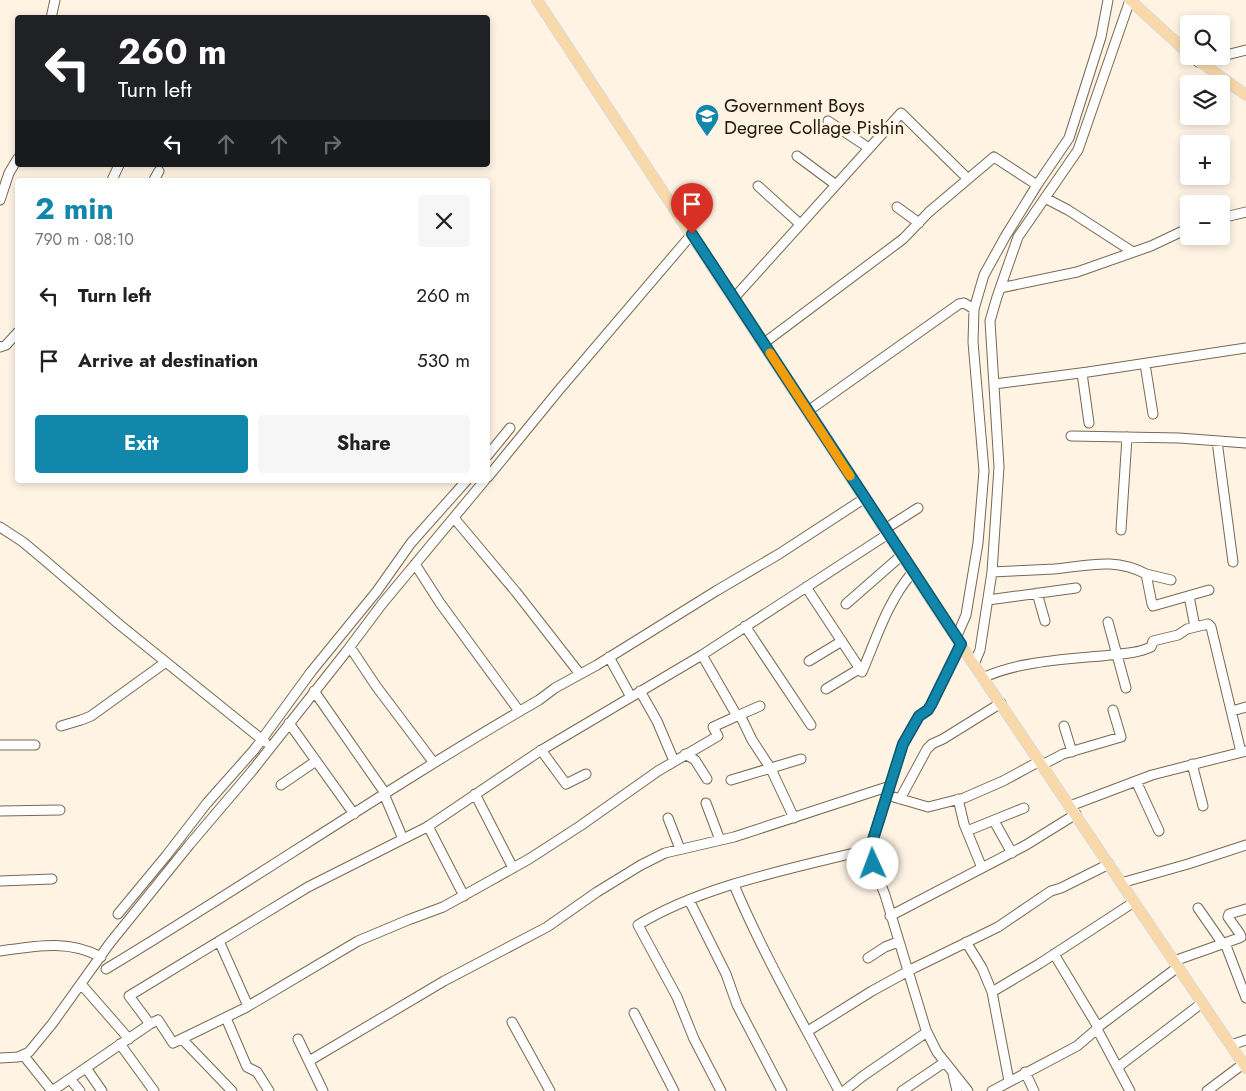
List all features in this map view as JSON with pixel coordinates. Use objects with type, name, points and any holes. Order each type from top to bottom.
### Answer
[{"type":"main road","points":[[537,0],[958,641],[1244,1066]]},
{"type":"main road","points":[[1134,2],[1180,45]]},
{"type":"main road","points":[[1204,65],[1246,95]]},
{"type":"street","points":[[52,15],[55,0]]},
{"type":"street","points":[[968,1091],[937,1052],[927,1032],[882,887],[873,864],[870,849],[892,795],[906,738],[919,716],[928,710],[958,641],[966,615],[978,543],[984,471],[973,342],[974,309],[984,275],[1037,184],[1069,138],[1101,37],[1108,0]]},
{"type":"street","points":[[974,664],[980,650],[992,572],[999,467],[990,321],[1018,237],[1078,150],[1134,2]]},
{"type":"street","points":[[1230,53],[1246,50]]},
{"type":"street","points":[[734,298],[901,114],[967,178]]},
{"type":"street","points":[[828,121],[869,148]]},
{"type":"street","points":[[797,156],[836,186]]},
{"type":"street","points":[[764,343],[903,239],[929,212],[994,157],[1037,184]]},
{"type":"street","points":[[0,200],[9,173],[15,163]]},
{"type":"street","points":[[155,178],[160,171]]},
{"type":"street","points":[[758,186],[800,224]]},
{"type":"street","points":[[1045,198],[1068,210],[1133,252]]},
{"type":"street","points":[[896,207],[919,223]]},
{"type":"street","points":[[1230,216],[1246,212]]},
{"type":"street","points":[[1000,288],[1077,272],[1151,246],[1180,232]]},
{"type":"street","points":[[490,474],[692,234]]},
{"type":"street","points":[[808,411],[959,304],[964,304],[974,309]]},
{"type":"street","points":[[0,347],[6,345],[15,335]]},
{"type":"street","points":[[994,384],[1082,373],[1246,348]]},
{"type":"street","points":[[1145,364],[1153,414]]},
{"type":"street","points":[[1082,373],[1089,423]]},
{"type":"street","points":[[490,453],[510,428]]},
{"type":"street","points":[[1071,436],[1246,442]]},
{"type":"street","points":[[1121,530],[1128,437]]},
{"type":"street","points":[[1217,441],[1233,562]]},
{"type":"street","points":[[118,914],[207,803],[250,755],[329,648],[377,591],[411,543],[463,483]]},
{"type":"street","points":[[0,1058],[24,1056],[29,1052],[149,894],[271,746],[382,604],[483,483]]},
{"type":"street","points":[[106,969],[236,890],[384,793],[779,554],[865,498]]},
{"type":"street","points":[[150,1024],[129,996],[308,887],[428,826],[541,750],[702,655],[806,587],[918,508]]},
{"type":"street","points":[[454,518],[516,592],[580,674]]},
{"type":"street","points":[[0,527],[48,563],[166,662],[271,746]]},
{"type":"street","points":[[846,604],[902,555]]},
{"type":"street","points":[[992,572],[1110,563],[1171,580]]},
{"type":"street","points":[[415,564],[440,603],[519,711]]},
{"type":"street","points":[[806,587],[862,672],[892,601],[902,584],[913,572]]},
{"type":"street","points":[[1146,574],[1153,606],[1209,590]]},
{"type":"street","points":[[988,600],[1076,588]]},
{"type":"street","points":[[1037,593],[1045,621]]},
{"type":"street","points":[[1189,596],[1195,627]]},
{"type":"street","points":[[1108,622],[1126,688]]},
{"type":"street","points":[[890,916],[1012,853],[1073,810],[1136,781],[1192,764],[1244,752],[1211,627],[1208,624],[1153,641],[1151,647],[1134,652],[1060,660],[996,671],[984,678]]},
{"type":"street","points":[[745,626],[811,725]]},
{"type":"street","points":[[809,661],[842,641]]},
{"type":"street","points":[[350,647],[376,686],[434,763]]},
{"type":"street","points":[[702,655],[771,769],[794,818]]},
{"type":"street","points":[[609,657],[631,697]]},
{"type":"street","points":[[61,726],[92,716],[166,662]]},
{"type":"street","points":[[826,689],[859,669]]},
{"type":"street","points":[[314,691],[384,793],[403,839]]},
{"type":"street","points":[[640,691],[657,721],[674,761]]},
{"type":"street","points":[[309,1061],[444,981],[547,927],[569,910],[641,865],[665,853],[720,840],[794,818],[892,795],[932,744],[1000,703]]},
{"type":"street","points":[[24,1056],[52,1091],[158,1020],[173,1043],[182,1039],[248,1006],[358,941],[443,907],[513,868],[580,826],[674,761],[718,736],[713,727],[760,706]]},
{"type":"street","points":[[1232,711],[1246,706]]},
{"type":"street","points":[[892,795],[908,803],[928,807],[958,799],[1063,754],[1120,737],[1113,710]]},
{"type":"street","points":[[289,723],[354,814]]},
{"type":"street","points":[[1064,726],[1072,752]]},
{"type":"street","points":[[0,746],[35,745]]},
{"type":"street","points":[[541,750],[566,784],[586,774]]},
{"type":"street","points":[[686,754],[695,760],[707,779]]},
{"type":"street","points":[[731,780],[801,759]]},
{"type":"street","points":[[281,785],[316,761]]},
{"type":"street","points":[[1192,764],[1203,806]]},
{"type":"street","points":[[1136,781],[1159,831]]},
{"type":"street","points":[[475,794],[513,868]]},
{"type":"street","points":[[958,799],[967,831],[982,868]]},
{"type":"street","points":[[706,802],[720,840]]},
{"type":"street","points":[[967,831],[1024,808]]},
{"type":"street","points":[[0,811],[60,810]]},
{"type":"street","points":[[668,818],[680,849]]},
{"type":"street","points":[[994,821],[1012,853]]},
{"type":"street","points":[[428,826],[464,896]]},
{"type":"street","points":[[1122,883],[1246,845]]},
{"type":"street","points":[[721,1091],[676,997],[638,925],[656,914],[734,885],[870,849]]},
{"type":"street","points":[[808,1031],[872,991],[998,927],[1051,891],[1061,888],[1109,864]]},
{"type":"street","points":[[0,881],[52,878]]},
{"type":"street","points":[[734,885],[751,923],[839,1091]]},
{"type":"street","points":[[690,900],[726,974],[737,1005],[782,1091]]},
{"type":"street","points":[[992,992],[1134,902]]},
{"type":"street","points":[[1198,908],[1224,944],[1246,998]]},
{"type":"street","points":[[992,1091],[1076,1046],[1176,964],[1241,937],[1229,919],[1229,914],[1246,909]]},
{"type":"street","points":[[219,941],[248,1006]]},
{"type":"street","points":[[868,958],[885,947],[898,942]]},
{"type":"street","points":[[966,942],[982,968],[992,992],[1009,1081]]},
{"type":"street","points":[[0,951],[59,944],[86,950],[101,957]]},
{"type":"street","points":[[1054,954],[1098,1028],[1130,1091]]},
{"type":"street","points":[[80,984],[129,1038]]},
{"type":"street","points":[[1118,1067],[1202,1003]]},
{"type":"street","points":[[634,1013],[674,1091]]},
{"type":"street","points":[[226,1018],[247,1067],[257,1072],[269,1091]]},
{"type":"street","points":[[512,1022],[550,1091]]},
{"type":"street","points":[[844,1091],[927,1032]]},
{"type":"street","points":[[182,1039],[232,1091]]},
{"type":"street","points":[[298,1039],[322,1091]]},
{"type":"street","points":[[1231,1046],[1246,1040]]},
{"type":"street","points":[[120,1044],[154,1091]]},
{"type":"street","points":[[902,1091],[945,1062]]},
{"type":"street","points":[[1207,1091],[1244,1066]]},
{"type":"street","points":[[86,1068],[102,1091]]},
{"type":"street","points":[[952,1072],[957,1091]]},
{"type":"street","points":[[1025,1072],[1034,1091]]},
{"type":"street","points":[[70,1079],[80,1091]]},
{"type":"slow traffic","points":[[770,353],[850,476]]},
{"type":"place","name":"Government Boys Degree Collage Pishin","points":[[707,137]]},
{"type":"route","points":[[692,234],[961,644],[931,705],[928,710],[919,716],[903,744],[874,832],[870,849],[873,864]]}]
